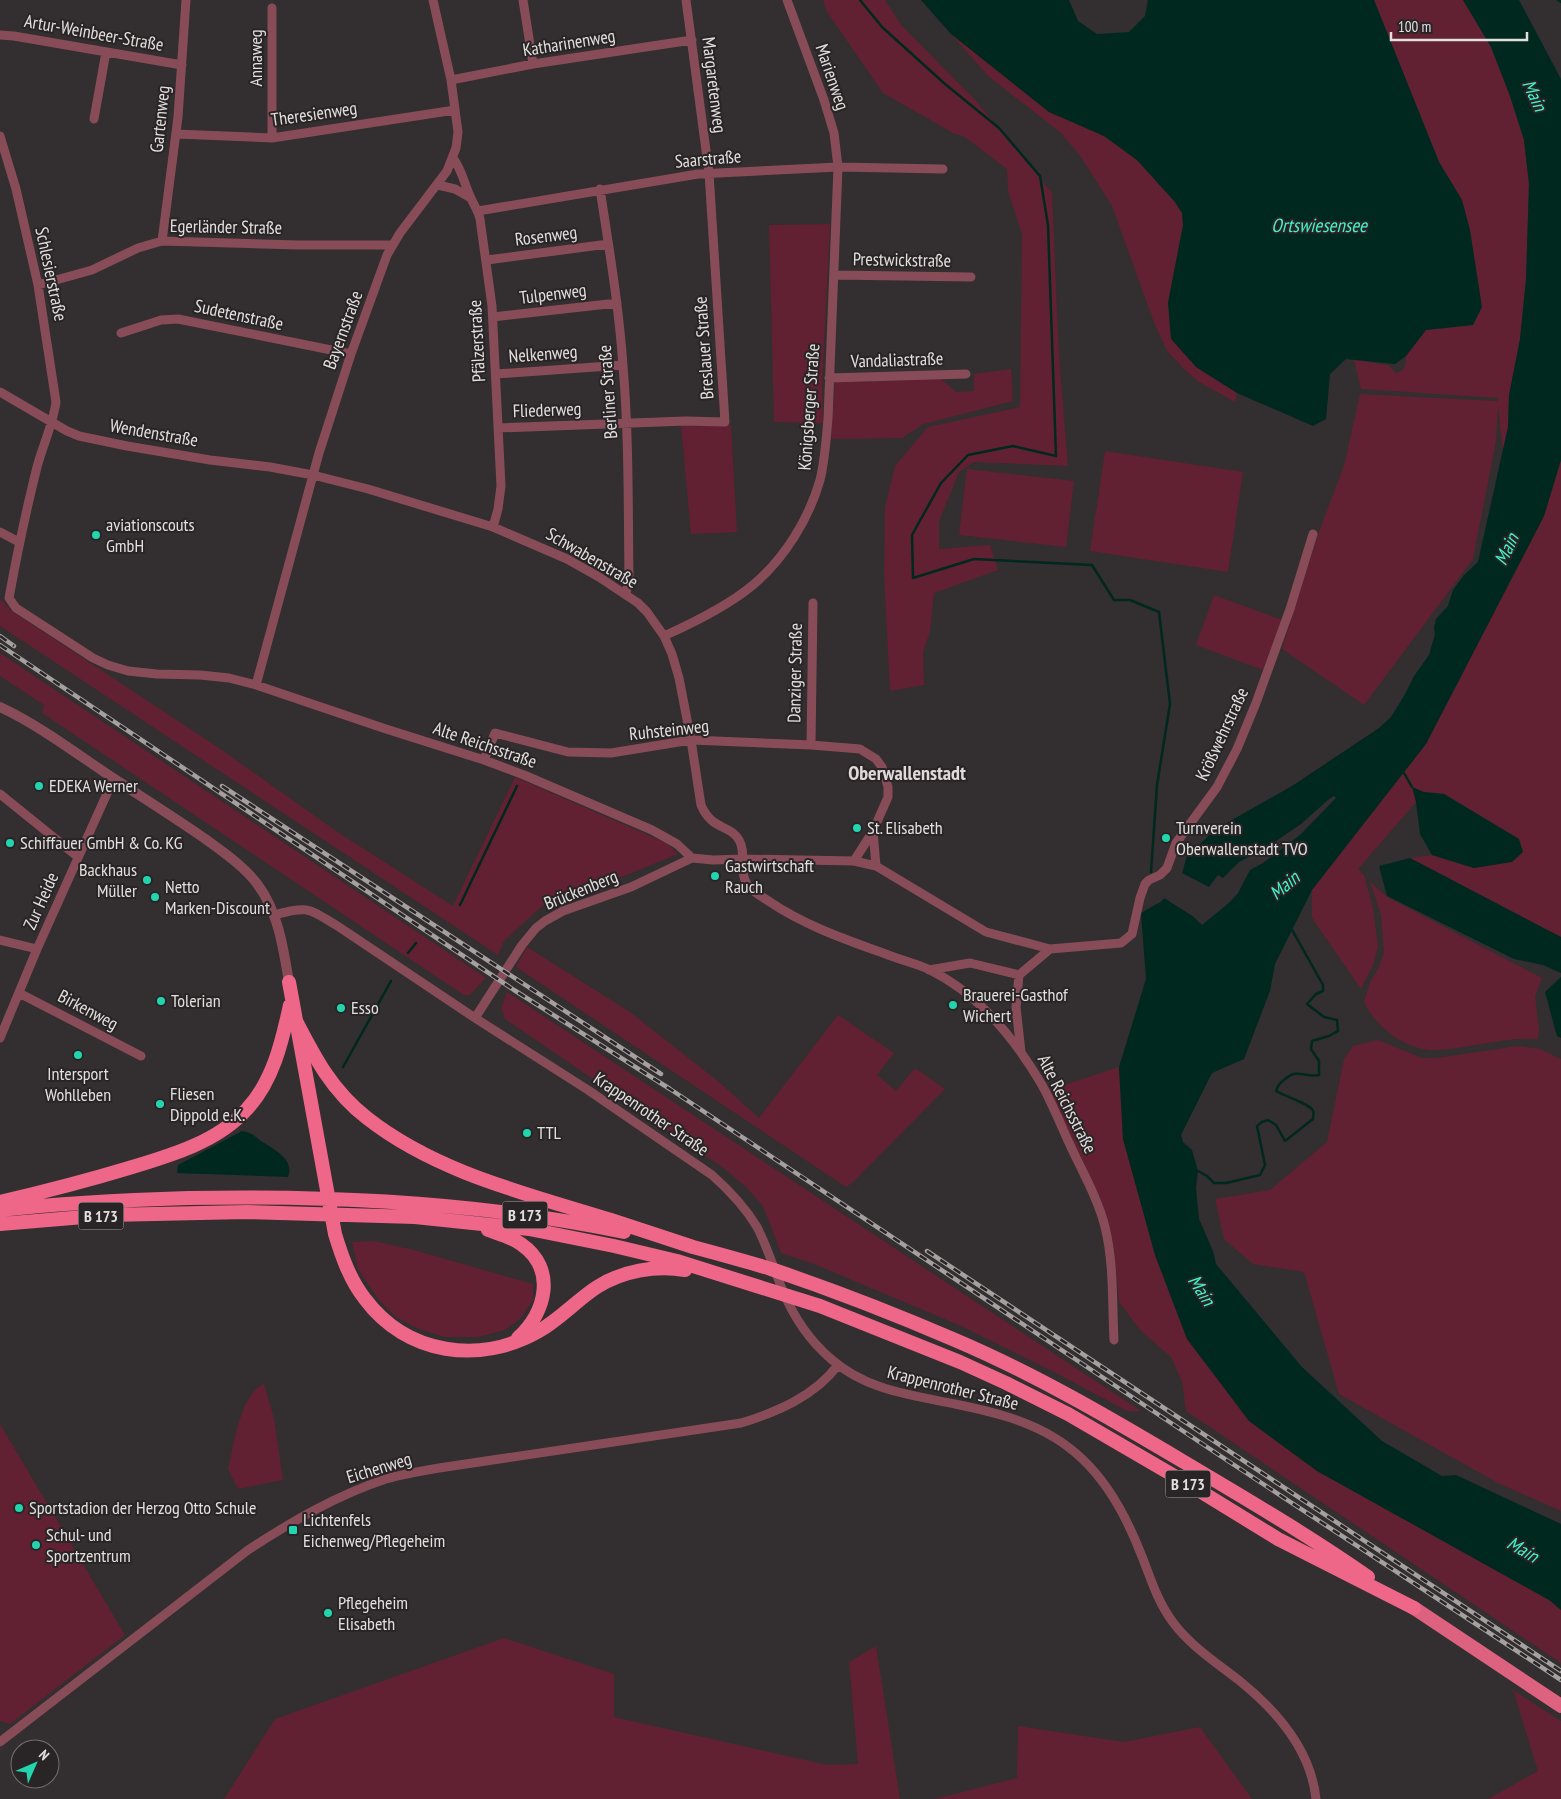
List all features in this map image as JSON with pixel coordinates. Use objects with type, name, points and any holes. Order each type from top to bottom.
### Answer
[{"type":"highway","points":[[289,982],[335,1234],[348,1271],[365,1299],[385,1321],[408,1336],[428,1345],[472,1351],[514,1342],[540,1330],[597,1287],[618,1276],[642,1270],[675,1268],[735,1278]]},
{"type":"highway","points":[[0,1202],[151,1162],[203,1140],[234,1122],[248,1109],[260,1093],[275,1064],[292,997]]},
{"type":"highway","points":[[295,1019],[334,1087],[362,1114],[397,1139],[446,1164],[480,1178],[691,1246]]},
{"type":"highway","name":"B 173","points":[[0,1210],[51,1204],[106,1201],[221,1198],[357,1199],[494,1210],[552,1218],[691,1246],[770,1269],[890,1312],[1022,1372],[1129,1430],[1286,1523],[1414,1608]]},
{"type":"highway","name":"B 173","points":[[0,1224],[108,1215],[246,1212],[415,1217],[529,1229],[677,1261],[735,1278],[852,1318],[1006,1382],[1068,1414],[1278,1539],[1414,1608]]},
{"type":"highway","points":[[461,1222],[504,1235],[520,1243],[534,1258],[541,1270],[544,1288],[542,1305],[534,1320],[514,1342]]},
{"type":"main road","name":"B 173","points":[[1414,1608],[1561,1706]]},
{"type":"street","name":"Gartenweg","points":[[162,241],[176,134],[186,0]]},
{"type":"street","name":"Bayernstraße","points":[[256,685],[313,475],[351,354],[392,245],[438,185],[447,172],[453,158],[458,132],[451,80],[433,0]]},
{"type":"street","points":[[523,0],[533,64]]},
{"type":"street","name":"Margaretenweg","points":[[686,0],[709,173]]},
{"type":"street","name":"Marienweg","points":[[787,0],[824,100],[834,133],[838,167]]},
{"type":"street","name":"Annaweg","points":[[272,8],[272,138]]},
{"type":"street","name":"Artur-Weinbeer-Straße","points":[[0,35],[182,65]]},
{"type":"street","name":"Katharinenweg","points":[[451,80],[533,64],[692,40]]},
{"type":"street","points":[[94,119],[106,52]]},
{"type":"street","name":"Theresienweg","points":[[176,134],[272,138],[455,110]]},
{"type":"street","name":"Schlesierstraße","points":[[0,136],[16,189],[38,285],[56,395],[52,422],[43,445],[19,542],[9,598]]},
{"type":"street","name":"Pfälzerstraße","points":[[453,158],[460,167],[471,198],[478,211],[487,260],[493,317],[501,486],[493,527]]},
{"type":"street","name":"Saarstraße","points":[[478,211],[600,189],[709,173],[838,167],[943,169]]},
{"type":"street","name":"Königsberger Straße","points":[[664,636],[721,607],[753,585],[773,565],[792,541],[803,521],[819,481],[824,456],[838,167]]},
{"type":"street","name":"Breslauer Straße","points":[[627,424],[686,421],[726,422],[709,173]]},
{"type":"street","points":[[438,185],[455,189],[471,198]]},
{"type":"street","name":"Berliner Straße","points":[[600,189],[617,303],[627,424],[629,578],[626,594]]},
{"type":"street","name":"Egerländer Straße","points":[[38,285],[92,270],[138,248],[162,241],[298,245],[392,245]]},
{"type":"street","name":"Rosenweg","points":[[487,260],[608,244]]},
{"type":"street","name":"Prestwickstraße","points":[[834,275],[971,277]]},
{"type":"street","name":"Tulpenweg","points":[[493,317],[617,303]]},
{"type":"street","name":"Sudetenstraße","points":[[121,333],[161,320],[178,319],[351,354]]},
{"type":"street","name":"Nelkenweg","points":[[496,374],[623,364]]},
{"type":"street","name":"Vandaliastraße","points":[[828,378],[966,374]]},
{"type":"street","name":"Wendenstraße","points":[[0,392],[79,436],[210,460],[270,467],[313,475]]},
{"type":"street","name":"Fliederweg","points":[[498,428],[627,424]]},
{"type":"street","name":"Schwabenstraße","points":[[313,475],[408,500],[493,527],[567,559],[626,594],[647,612],[664,636],[672,654],[691,740],[702,805],[706,815],[714,823],[730,831],[739,840],[742,859]]},
{"type":"street","points":[[0,532],[19,542]]},
{"type":"street","name":"Krößwehrstraße","points":[[742,859],[854,861],[876,866],[986,932],[1050,949],[1121,943],[1132,934],[1145,884],[1167,868],[1176,843],[1218,787],[1237,748],[1256,703],[1290,609],[1313,534]]},
{"type":"street","name":"Alte Reichsstraße","points":[[9,598],[16,608],[93,658],[108,665],[128,671],[229,678],[256,685],[386,730],[484,760],[652,830],[677,844],[692,858]]},
{"type":"street","name":"Danziger Straße","points":[[810,745],[813,602]]},
{"type":"street","points":[[0,707],[63,744],[157,806],[225,853],[244,870],[262,892],[274,915],[280,931],[289,982]]},
{"type":"street","name":"Ruhsteinweg","points":[[484,760],[495,733],[568,752],[611,753],[691,740],[860,749],[876,759],[887,778],[888,797],[874,831]]},
{"type":"street","name":"Zur Heide","points":[[0,1038],[37,949],[114,778]]},
{"type":"street","points":[[0,794],[78,857]]},
{"type":"street","points":[[854,861],[874,831]]},
{"type":"street","points":[[874,831],[876,866]]},
{"type":"street","name":"Brückenberg","points":[[475,1018],[522,945],[536,928],[554,915],[631,887],[692,858],[713,860],[742,859]]},
{"type":"street","name":"Alte Reichsstraße","points":[[742,859],[742,874],[751,889],[788,914],[839,937],[929,970],[948,980],[997,1022],[1022,1053],[1043,1086],[1100,1210],[1110,1251],[1114,1340]]},
{"type":"street","name":"Krappenrother Straße","points":[[274,915],[300,909],[311,910],[588,1090],[712,1175],[729,1190],[746,1210],[764,1243],[783,1291],[797,1319],[821,1350],[838,1365],[880,1388],[900,1394],[988,1411],[1016,1419],[1039,1429],[1076,1453],[1106,1486],[1120,1507],[1162,1605],[1172,1622],[1205,1655],[1242,1683],[1287,1727],[1304,1756],[1315,1787],[1316,1799]]},
{"type":"street","points":[[0,940],[37,949]]},
{"type":"street","points":[[1022,1053],[1016,1007],[1020,975],[1050,949]]},
{"type":"street","points":[[929,970],[970,964],[1020,975]]},
{"type":"street","name":"Birkenweg","points":[[19,992],[141,1056]]},
{"type":"street","name":"Eichenweg","points":[[0,1742],[248,1550],[286,1526],[358,1489],[398,1476],[439,1468],[741,1423],[786,1407],[805,1396],[838,1365]]},
{"type":"shaded area","points":[[823,0],[885,0],[902,26],[976,101],[1052,193],[1059,356],[1068,466],[974,462],[959,472],[939,521],[939,549],[990,545],[998,570],[934,593],[930,631],[923,653],[924,685],[890,691],[884,574],[885,507],[895,466],[928,427],[1020,407],[1022,234],[1008,191],[1007,169],[965,137],[953,133],[883,93],[827,12]]},
{"type":"shaded area","points":[[1374,0],[1463,0],[1491,47],[1510,96],[1524,140],[1529,184],[1526,279],[1520,339],[1509,395],[1508,427],[1503,452],[1498,406],[1496,441],[1473,559],[1364,705],[1282,649],[1318,534],[1344,466],[1360,394],[1498,401],[1498,398],[1361,389],[1354,360],[1388,365],[1396,373],[1402,371],[1406,364],[1406,356],[1426,330],[1473,325],[1462,200],[1439,162]]},
{"type":"shaded area","points":[[951,34],[1049,112],[1104,136],[1137,160],[1175,202],[1182,213],[1183,225],[1168,303],[1196,367],[1237,393],[1235,402],[1199,382],[1167,351],[1155,325],[1112,206],[1081,157],[1061,133],[988,76]]},
{"type":"shaded area","points":[[830,224],[822,383],[823,423],[774,422],[769,225]]},
{"type":"shaded area","points":[[1011,369],[1013,401],[924,424],[902,438],[831,439],[835,382],[941,379],[956,392],[974,391],[974,374]]},
{"type":"shaded area","points":[[731,425],[737,532],[691,534],[681,426]]},
{"type":"shaded area","points":[[1105,451],[1243,472],[1228,572],[1090,551]]},
{"type":"shaded area","points":[[1561,460],[1561,937],[1410,858],[1432,855],[1474,868],[1519,839],[1444,794],[1424,792],[1413,788],[1416,802],[1358,869],[1364,875],[1373,908],[1378,947],[1373,965],[1361,989],[1312,918],[1312,890],[1426,744],[1544,516]]},
{"type":"shaded area","points":[[967,469],[1074,481],[1066,547],[959,535]]},
{"type":"shaded area","points":[[1214,595],[1282,620],[1263,670],[1196,645]]},
{"type":"shaded area","points":[[0,599],[13,612],[222,750],[336,831],[453,906],[515,777],[666,843],[678,854],[624,876],[570,892],[541,907],[504,941],[498,955],[0,626]]},
{"type":"shaded area","points":[[0,653],[486,978],[470,995],[464,995],[42,713],[44,705],[0,676]]},
{"type":"shaded area","points":[[1370,882],[1387,897],[1542,978],[1535,996],[1539,1030],[1538,1039],[1427,1050],[1405,1043],[1376,1021],[1364,1002],[1370,982],[1379,967],[1384,952],[1381,915]]},
{"type":"shaded area","points":[[527,947],[630,1012],[719,1082],[759,1118],[838,1015],[894,1053],[877,1075],[896,1091],[915,1068],[945,1089],[846,1187],[516,967]]},
{"type":"shaded area","points":[[507,992],[1141,1411],[1127,1411],[961,1326],[814,1264],[781,1253],[763,1206],[746,1187],[725,1169],[505,1019],[501,1008]]},
{"type":"shaded area","points":[[1378,1040],[1422,1058],[1436,1058],[1518,1046],[1540,1049],[1561,1059],[1561,1511],[1498,1483],[1339,1394],[1304,1272],[1253,1264],[1224,1239],[1215,1199],[1270,1190],[1327,1142],[1344,1059],[1353,1046]]},
{"type":"shaded area","points":[[1119,1067],[1123,1139],[1155,1255],[1187,1339],[1256,1426],[1317,1471],[1550,1600],[1561,1610],[1561,1663],[1186,1411],[1182,1382],[1171,1357],[1141,1331],[1119,1302],[1114,1249],[1109,1225],[1084,1163],[1049,1090]]},
{"type":"shaded area","points":[[374,1241],[414,1250],[533,1284],[533,1300],[520,1319],[505,1330],[478,1337],[445,1337],[419,1329],[396,1317],[379,1300],[358,1269],[352,1242]]},
{"type":"shaded area","points":[[264,1384],[274,1418],[283,1480],[238,1489],[228,1469],[239,1421],[249,1398]]},
{"type":"shaded area","name":"Schul- und Sportzentrum","points":[[0,1424],[125,1635],[10,1724],[0,1721]]},
{"type":"shaded area","points":[[504,1638],[614,1674],[614,1717],[827,1765],[858,1764],[849,1662],[876,1646],[900,1799],[224,1799],[275,1719]]},
{"type":"shaded area","points":[[1513,1690],[1561,1721],[1561,1799],[1488,1799],[1538,1771]]},
{"type":"shaded area","points":[[1018,1726],[1124,1742],[1200,1727],[1252,1799],[935,1799],[1017,1778]]},
{"type":"water","name":"Ortswiesensee","points":[[921,0],[1069,0],[1078,21],[1097,34],[1129,32],[1145,16],[1148,0],[1374,0],[1439,162],[1462,200],[1470,230],[1482,307],[1473,325],[1426,330],[1406,356],[1395,364],[1346,359],[1330,374],[1326,419],[1313,426],[1237,393],[1196,367],[1171,339],[1168,303],[1183,225],[1182,213],[1175,202],[1137,160],[1104,136],[1049,112],[951,34]]},
{"type":"water","name":"Main","points":[[1463,0],[1519,0],[1561,79],[1561,460],[1544,516],[1426,744],[1312,890],[1275,964],[1270,991],[1244,1059],[1212,1073],[1181,1135],[1183,1142],[1192,1150],[1198,1171],[1196,1188],[1199,1219],[1213,1251],[1216,1264],[1302,1367],[1382,1441],[1442,1476],[1456,1475],[1561,1524],[1561,1610],[1549,1600],[1317,1471],[1249,1421],[1187,1339],[1155,1255],[1123,1139],[1119,1067],[1146,979],[1141,913],[1164,898],[1194,917],[1202,925],[1238,893],[1250,870],[1263,863],[1300,835],[1336,798],[1334,796],[1329,799],[1301,824],[1261,851],[1239,862],[1223,878],[1218,875],[1209,887],[1182,873],[1187,856],[1216,829],[1292,786],[1379,728],[1391,717],[1414,676],[1429,655],[1435,634],[1436,619],[1448,606],[1453,590],[1464,575],[1478,562],[1508,427],[1509,395],[1520,339],[1526,279],[1529,184],[1524,140],[1510,96],[1491,47]]},
{"type":"water","points":[[1412,787],[1424,792],[1444,794],[1519,839],[1523,852],[1512,862],[1474,868],[1432,855],[1420,834]]},
{"type":"water","points":[[1410,858],[1561,937],[1561,973],[1543,965],[1514,959],[1387,896],[1379,866]]},
{"type":"water","points":[[1561,977],[1561,1038],[1557,1036],[1545,992]]},
{"type":"water","points":[[242,1131],[252,1134],[284,1157],[289,1166],[288,1177],[177,1173],[178,1165]]},
{"type":"waterway","points":[[860,0],[882,27],[945,84],[999,128],[1040,176],[1048,225],[1056,456],[1013,446],[968,455],[941,483],[912,535],[913,578],[974,559],[1092,565],[1114,600],[1130,600],[1159,612],[1170,704],[1157,785],[1151,872]]},
{"type":"waterway","points":[[1404,773],[1412,787]]},
{"type":"waterway","points":[[460,905],[517,786]]},
{"type":"waterway","points":[[1195,1172],[1198,1171],[1207,1176],[1214,1183],[1226,1183],[1260,1175],[1265,1165],[1257,1126],[1268,1120],[1276,1125],[1285,1141],[1313,1119],[1311,1108],[1276,1091],[1282,1082],[1294,1074],[1319,1075],[1319,1061],[1311,1049],[1312,1041],[1338,1031],[1337,1020],[1324,1017],[1307,1004],[1316,994],[1323,991],[1323,985],[1291,928]]},
{"type":"waterway","points":[[408,953],[416,943]]},
{"type":"waterway","points":[[343,1067],[391,981]]},
{"type":"railway","points":[[0,636],[14,646]]},
{"type":"railway","points":[[0,645],[514,990],[670,1089],[1222,1457],[1561,1680]]},
{"type":"railway","points":[[222,786],[661,1074]]},
{"type":"railway","points":[[927,1251],[1561,1671]]},
{"type":"place","name":"aviationscouts GmbH","points":[[96,535]]},
{"type":"place","name":"EDEKA Werner","points":[[39,786]]},
{"type":"place","name":"St. Elisabeth","points":[[857,828]]},
{"type":"place","name":"Turnverein Oberwallenstadt TVO","points":[[1166,838]]},
{"type":"place","name":"Schiffauer GmbH & Co. KG","points":[[10,843]]},
{"type":"place","name":"Gastwirtschaft Rauch","points":[[715,876]]},
{"type":"place","name":"Backhaus Müller","points":[[147,880]]},
{"type":"place","name":"Netto Marken-Discount","points":[[155,897]]},
{"type":"place","name":"Tolerian","points":[[161,1001]]},
{"type":"place","name":"Brauerei-Gasthof Wichert","points":[[953,1005]]},
{"type":"place","name":"Esso","points":[[341,1008]]},
{"type":"place","name":"Intersport Wohlleben","points":[[78,1055]]},
{"type":"place","name":"Fliesen Dippold e.K.","points":[[160,1104]]},
{"type":"place","name":"TTL","points":[[527,1133]]},
{"type":"place","name":"Sportstadion der Herzog Otto Schule","points":[[19,1508]]},
{"type":"place","name":"Lichtenfels Eichenweg/Pflegeheim","points":[[293,1530]]},
{"type":"place","name":"Schul- und Sportzentrum","points":[[36,1545]]},
{"type":"place","name":"Pflegeheim Elisabeth","points":[[328,1613]]},
{"type":"district","name":"Oberwallenstadt","points":[[907,773]]}]
